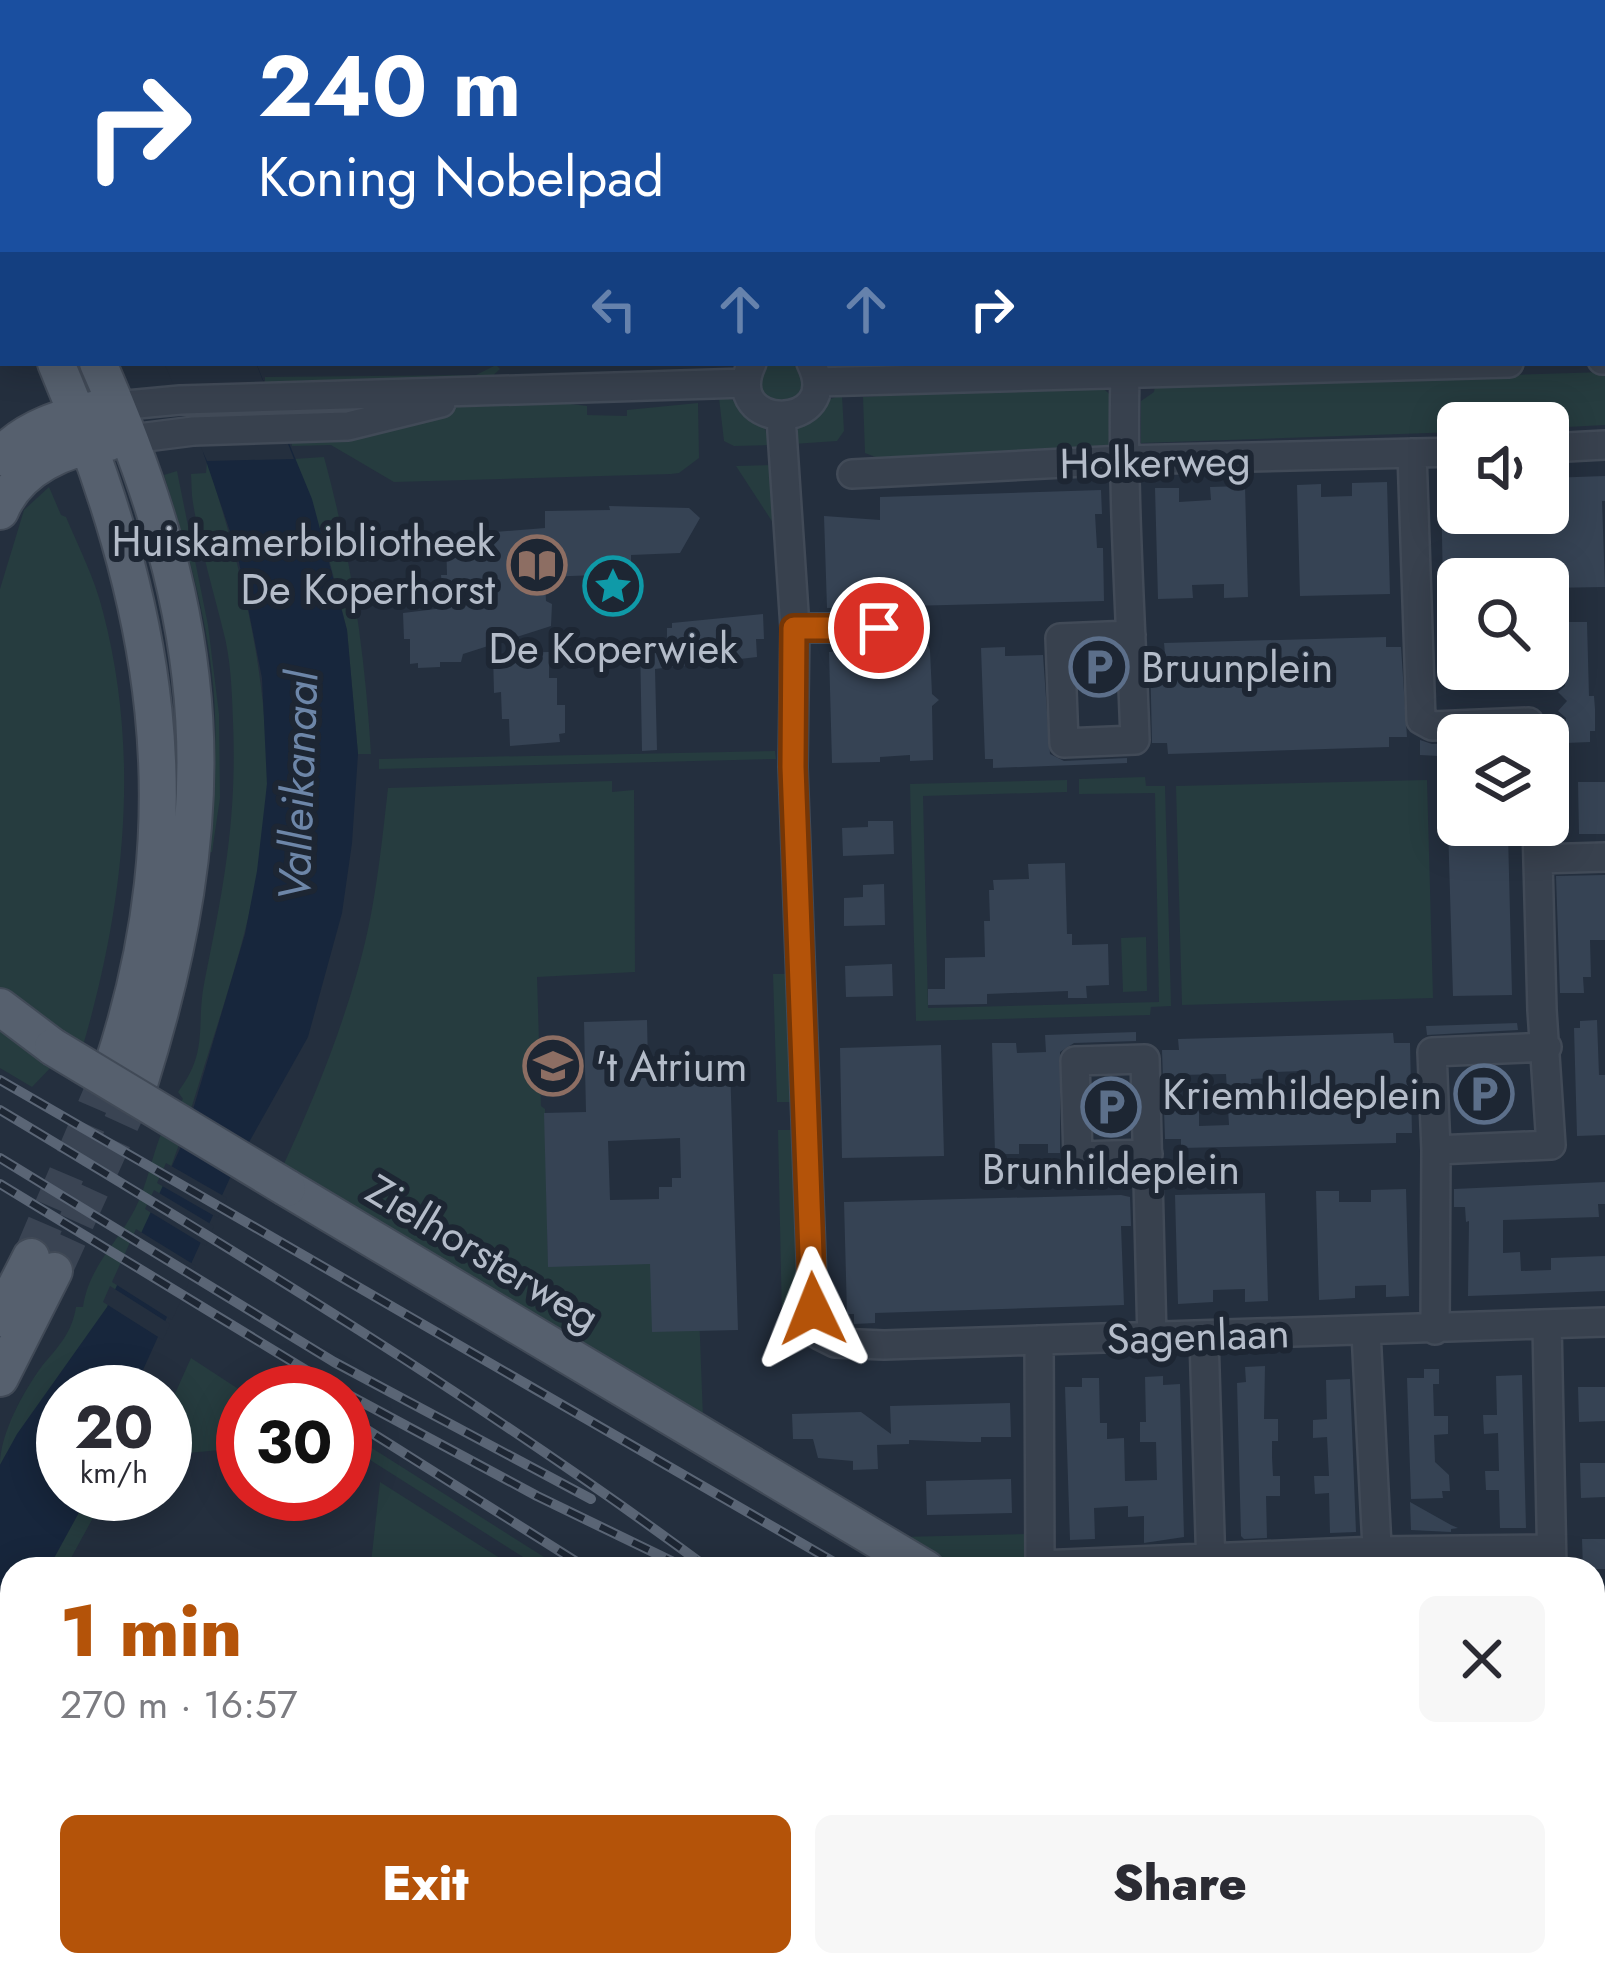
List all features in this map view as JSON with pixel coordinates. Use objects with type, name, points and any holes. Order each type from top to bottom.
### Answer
[{"type":"main road","points":[[57,366],[122,538],[138,602],[158,748],[151,910],[130,1014],[125,1076],[176,954],[192,855],[197,777],[182,612],[162,529],[99,366]]},
{"type":"main road","points":[[0,457],[26,434],[123,423]]},
{"type":"main road","points":[[0,511],[26,474],[84,429]]},
{"type":"main road","name":"Zielhorsterweg","points":[[0,1007],[53,1047],[906,1557]]},
{"type":"main road","points":[[0,1318],[42,1264],[0,1378]]},
{"type":"street","points":[[123,423],[194,431],[365,423],[478,392],[508,376],[749,373],[757,407],[781,417],[792,416],[810,403],[814,373],[1125,373],[1313,366]]},
{"type":"street","points":[[1125,373],[1123,460],[1131,635],[1135,740],[1064,742],[1060,638],[1131,635]]},
{"type":"street","points":[[123,423],[180,400],[478,392]]},
{"type":"street","points":[[781,417],[794,628],[879,628]]},
{"type":"street","points":[[1569,447],[1605,445]]},
{"type":"street","name":"Holkerweg","points":[[852,474],[1123,460],[1437,453]]},
{"type":"street","points":[[1412,454],[1420,719],[1437,726]]},
{"type":"street","name":"Sagenlaan","points":[[794,628],[793,767],[813,1309],[819,1335],[835,1343],[884,1346],[1605,1322]]},
{"type":"street","points":[[1436,1150],[1551,1145],[1541,997],[1539,846]]},
{"type":"street","points":[[1539,859],[1605,857]]},
{"type":"street","points":[[1435,1330],[1432,1052],[1547,1047]]},
{"type":"street","points":[[1148,1154],[1153,1339]]},
{"type":"street","points":[[1547,1324],[1552,1557]]},
{"type":"street","points":[[1366,1332],[1378,1557]]},
{"type":"street","points":[[1204,1337],[1211,1557]]},
{"type":"street","points":[[1039,1340],[1040,1557]]},
{"type":"green space","points":[[494,366],[500,369],[488,380],[265,384],[265,377],[476,375]]},
{"type":"green space","points":[[768,366],[794,366],[800,374],[800,390],[789,401],[773,401],[762,390],[760,382]]},
{"type":"green space","points":[[1605,372],[1605,425],[1569,427],[1569,402],[1437,402],[1437,433],[1141,443],[1141,401],[1155,386]]},
{"type":"green space","points":[[1097,383],[1115,399],[1114,444],[1107,449],[878,458],[865,453],[863,397]]},
{"type":"green space","points":[[842,396],[844,431],[837,441],[793,444],[810,412]]},
{"type":"green space","points":[[719,398],[752,412],[771,445],[734,446],[724,441]]},
{"type":"green space","points":[[530,399],[587,406],[587,415],[627,416],[627,410],[698,403],[699,458],[671,474],[394,482],[331,445],[292,446],[291,436],[349,434],[469,403]]},
{"type":"green space","points":[[324,457],[355,604],[371,754],[358,754],[347,630],[326,547],[294,459]]},
{"type":"green space","points":[[207,461],[241,579],[262,699],[267,781],[255,889],[185,1126],[137,1250],[68,1365],[44,1365],[68,1332],[76,1307],[83,1307],[97,1267],[135,1209],[166,1124],[183,1099],[178,1092],[198,1050],[202,995],[228,852],[234,757],[228,653],[192,496],[191,474],[206,473]]},
{"type":"green space","points":[[772,465],[777,529],[736,466]]},
{"type":"green space","points":[[177,471],[208,625],[219,714],[220,798],[212,852],[205,852],[214,763],[213,680],[193,576],[164,475]]},
{"type":"green space","points":[[49,487],[100,600],[122,721],[124,777],[117,887],[82,1049],[12,1002],[0,988],[0,589],[24,510]]},
{"type":"green space","points":[[775,751],[776,759],[379,769],[379,759]]},
{"type":"green space","points":[[1145,777],[1146,786],[1165,786],[1171,1006],[1151,1007],[1150,1015],[916,1021],[910,784],[1067,780],[1067,792],[923,796],[928,1008],[1159,1002],[1155,793],[1079,794],[1079,779]]},
{"type":"green space","points":[[1427,780],[1433,998],[1182,1005],[1176,786]]},
{"type":"green space","points":[[612,781],[612,792],[634,790],[635,972],[537,977],[548,1261],[697,1259],[703,1418],[283,1166],[324,1071],[357,973],[373,904],[388,788]]},
{"type":"green space","points":[[1146,937],[1147,991],[1123,992],[1121,938]]},
{"type":"green space","points":[[773,974],[789,974],[793,1102],[777,1102]]},
{"type":"green space","points":[[0,1022],[56,1062],[32,1087],[0,1068]]},
{"type":"green space","points":[[778,1130],[794,1130],[803,1320],[782,1321]]},
{"type":"green space","points":[[191,1358],[216,1374],[216,1450],[192,1453],[192,1365],[188,1365]]},
{"type":"green space","points":[[35,1376],[36,1410],[0,1465],[8,1427]]},
{"type":"green space","points":[[372,1448],[544,1557],[523,1557],[372,1461]]},
{"type":"green space","points":[[380,1482],[498,1557],[372,1557]]},
{"type":"green space","points":[[74,1521],[91,1521],[72,1557],[55,1557]]},
{"type":"green space","points":[[1028,1534],[1029,1557],[932,1557],[900,1537]]},
{"type":"water","name":"Valleikanaal","points":[[254,366],[312,499],[347,630],[358,754],[342,913],[308,1037],[234,1169],[145,1365],[66,1365],[107,1307],[184,1140],[245,934],[267,784],[262,678],[237,552],[203,452]]},
{"type":"water","points":[[36,1407],[36,1521],[74,1521],[55,1557],[0,1557],[0,1465]]},
{"type":"pier","points":[[165,366],[257,366],[294,459],[207,461]]},
{"type":"pier","points":[[166,1163],[227,1198],[218,1218],[157,1183]]},
{"type":"pier","points":[[154,1190],[214,1226],[206,1246],[145,1209]]},
{"type":"pier","points":[[136,1229],[196,1266],[172,1320],[112,1282]]},
{"type":"pier","points":[[110,1286],[170,1324],[163,1340],[103,1302]]},
{"type":"building","points":[[1605,476],[1605,587],[1569,588],[1569,558],[1442,558],[1442,534],[1569,534],[1569,477]]},
{"type":"building","points":[[1387,482],[1390,594],[1300,596],[1297,485],[1321,484],[1321,497],[1352,496],[1352,483]]},
{"type":"building","points":[[1245,486],[1248,597],[1224,598],[1224,584],[1192,585],[1193,598],[1158,599],[1155,488],[1179,488],[1179,502],[1211,500],[1210,487]]},
{"type":"building","points":[[1101,490],[1102,514],[1095,514],[1097,548],[1103,548],[1104,601],[827,608],[824,516],[880,520],[880,497]]},
{"type":"building","points":[[609,506],[689,508],[700,518],[680,553],[631,555],[631,562],[622,562],[623,574],[545,577],[546,601],[552,604],[551,626],[463,654],[461,662],[418,668],[418,663],[410,664],[403,613],[444,608],[441,575],[447,575],[446,536],[545,528],[545,511],[610,510]]},
{"type":"building","points":[[763,614],[764,639],[756,639],[757,657],[655,669],[657,750],[642,751],[640,642],[667,639],[672,623]]},
{"type":"building","points":[[1569,622],[1587,622],[1589,696],[1594,696],[1595,709],[1590,742],[1569,743],[1569,714],[1558,711],[1567,701],[1558,692],[1569,690]]},
{"type":"building","points":[[1386,637],[1386,647],[1401,647],[1407,737],[1389,737],[1389,747],[1168,754],[1167,743],[1152,743],[1150,654],[1165,654],[1164,643]]},
{"type":"building","points":[[912,643],[927,643],[932,694],[939,700],[932,706],[933,760],[910,761],[910,755],[880,757],[880,762],[832,763],[829,652],[882,656],[882,651],[912,650]]},
{"type":"building","points":[[1005,647],[1005,656],[1043,655],[1050,754],[1064,761],[1127,758],[1127,763],[993,768],[993,759],[985,759],[981,648]]},
{"type":"building","points":[[549,652],[549,678],[557,678],[557,705],[565,705],[565,733],[559,734],[560,742],[510,746],[501,692],[494,693],[493,653]]},
{"type":"building","points":[[1420,740],[1437,744],[1437,756],[1420,755]]},
{"type":"building","points":[[1578,782],[1605,782],[1605,834],[1579,834]]},
{"type":"building","points":[[868,821],[893,821],[894,854],[843,856],[842,828],[868,827]]},
{"type":"building","points":[[1449,846],[1508,846],[1512,995],[1453,996]]},
{"type":"building","points":[[1065,863],[1067,934],[1072,934],[1072,945],[1108,944],[1109,985],[1086,986],[1087,998],[1068,998],[1068,991],[987,994],[987,1004],[928,1005],[928,989],[945,989],[945,958],[985,957],[984,921],[990,921],[993,880],[1029,879],[1028,864]]},
{"type":"building","points":[[1605,875],[1605,940],[1590,940],[1591,977],[1583,977],[1584,993],[1560,993],[1556,876]]},
{"type":"building","points":[[884,884],[885,925],[844,926],[844,898],[863,897],[863,885]]},
{"type":"building","points":[[892,964],[893,996],[846,997],[845,966]]},
{"type":"building","points":[[647,1020],[648,1065],[730,1063],[738,1330],[652,1332],[650,1264],[548,1267],[544,1113],[586,1112],[584,1022]],"holes":[[[680,1138],[681,1178],[672,1178],[672,1187],[659,1187],[659,1199],[610,1200],[608,1141]]]},
{"type":"building","points":[[1597,1020],[1599,1075],[1605,1075],[1605,1135],[1577,1136],[1574,1028],[1580,1028],[1580,1021]]},
{"type":"building","points":[[1517,1023],[1518,1030],[1427,1035],[1426,1026]]},
{"type":"building","points":[[1136,1032],[1136,1041],[1074,1043],[1060,1052],[1060,1153],[1048,1153],[1048,1144],[1019,1144],[1019,1154],[995,1154],[992,1043],[1016,1043],[1017,1053],[1046,1052],[1045,1035]]},
{"type":"building","points":[[1393,1033],[1394,1043],[1410,1043],[1412,1133],[1396,1133],[1396,1143],[1181,1148],[1181,1139],[1165,1139],[1162,1050],[1179,1050],[1178,1039]],"holes":[[[1303,1071],[1305,1109],[1252,1111],[1251,1079]],[[1226,1074],[1229,1125],[1199,1126],[1199,1110],[1181,1111],[1180,1075]]]},
{"type":"building","points":[[941,1045],[944,1156],[842,1158],[840,1048]]},
{"type":"building","points":[[1605,1182],[1605,1204],[1598,1204],[1599,1217],[1503,1220],[1503,1253],[1520,1252],[1521,1271],[1551,1270],[1551,1258],[1605,1256],[1605,1291],[1468,1296],[1469,1221],[1465,1207],[1454,1207],[1454,1189]]},
{"type":"building","points":[[1406,1189],[1409,1296],[1386,1297],[1386,1285],[1355,1286],[1355,1298],[1319,1300],[1316,1191],[1339,1191],[1339,1202],[1371,1202],[1371,1190]]},
{"type":"building","points":[[1265,1193],[1268,1301],[1245,1302],[1245,1289],[1213,1290],[1213,1302],[1178,1304],[1175,1195]]},
{"type":"building","points":[[1130,1197],[1131,1226],[1121,1226],[1124,1305],[875,1313],[875,1323],[854,1324],[854,1314],[847,1314],[844,1202]]},
{"type":"building","points":[[1265,1366],[1264,1419],[1278,1419],[1272,1457],[1273,1476],[1280,1476],[1280,1496],[1266,1496],[1267,1538],[1244,1539],[1237,1383],[1246,1382],[1245,1367]]},
{"type":"building","points":[[1424,1369],[1439,1369],[1439,1384],[1433,1384],[1434,1416],[1448,1416],[1448,1434],[1434,1435],[1435,1462],[1449,1475],[1450,1491],[1442,1491],[1443,1498],[1411,1499],[1407,1378],[1424,1378]]},
{"type":"building","points":[[1522,1375],[1526,1528],[1500,1528],[1499,1490],[1486,1490],[1485,1471],[1499,1471],[1498,1433],[1484,1434],[1483,1415],[1497,1415],[1496,1376]]},
{"type":"building","points":[[1163,1376],[1163,1385],[1180,1384],[1184,1537],[1144,1543],[1144,1516],[1128,1517],[1128,1506],[1094,1508],[1095,1539],[1070,1540],[1065,1387],[1082,1387],[1082,1378],[1099,1378],[1100,1423],[1107,1423],[1107,1439],[1124,1438],[1125,1481],[1157,1480],[1156,1442],[1140,1442],[1140,1422],[1146,1422],[1145,1377]]},
{"type":"building","points":[[1350,1379],[1356,1532],[1330,1533],[1329,1493],[1315,1494],[1314,1476],[1329,1476],[1327,1437],[1313,1438],[1313,1420],[1327,1419],[1326,1380]]},
{"type":"building","points":[[1578,1387],[1605,1387],[1605,1421],[1579,1422]]},
{"type":"building","points":[[1010,1403],[1011,1437],[877,1445],[878,1469],[853,1470],[853,1461],[818,1458],[813,1439],[793,1439],[792,1414],[861,1412],[891,1434],[890,1406]]},
{"type":"building","points":[[1580,1463],[1605,1463],[1605,1497],[1581,1498]]},
{"type":"building","points":[[1011,1479],[1012,1513],[927,1515],[926,1481]]},
{"type":"building","points":[[1410,1502],[1458,1528],[1451,1532],[1411,1530]]},
{"type":"building","points":[[1582,1539],[1605,1539],[1605,1557],[1583,1557]]},
{"type":"tunnel","points":[[31,1257],[112,1068]]},
{"type":"tunnel","points":[[54,1271],[139,1084]]},
{"type":"railway","points":[[0,1080],[825,1557]]},
{"type":"railway","points":[[0,1110],[449,1388],[692,1557]]},
{"type":"railway","points":[[0,1158],[334,1362],[591,1499]]},
{"type":"railway","points":[[0,1184],[298,1365]]},
{"type":"railway","points":[[372,1407],[663,1557]]},
{"type":"railway","points":[[372,1433],[569,1557]]},
{"type":"place","name":"Huiskamerbibliotheek De Koperhorst","points":[[537,565]]},
{"type":"place","name":"De Koperwiek","points":[[613,586]]},
{"type":"place","name":"Bruunplein","points":[[1099,667]]},
{"type":"place","name":"'t Atrium","points":[[553,1066]]},
{"type":"place","name":"Kriemhildeplein","points":[[1484,1094]]},
{"type":"place","name":"Brunhildeplein","points":[[1111,1107]]},
{"type":"route","points":[[813,1309],[793,767],[794,628],[879,628]]}]
